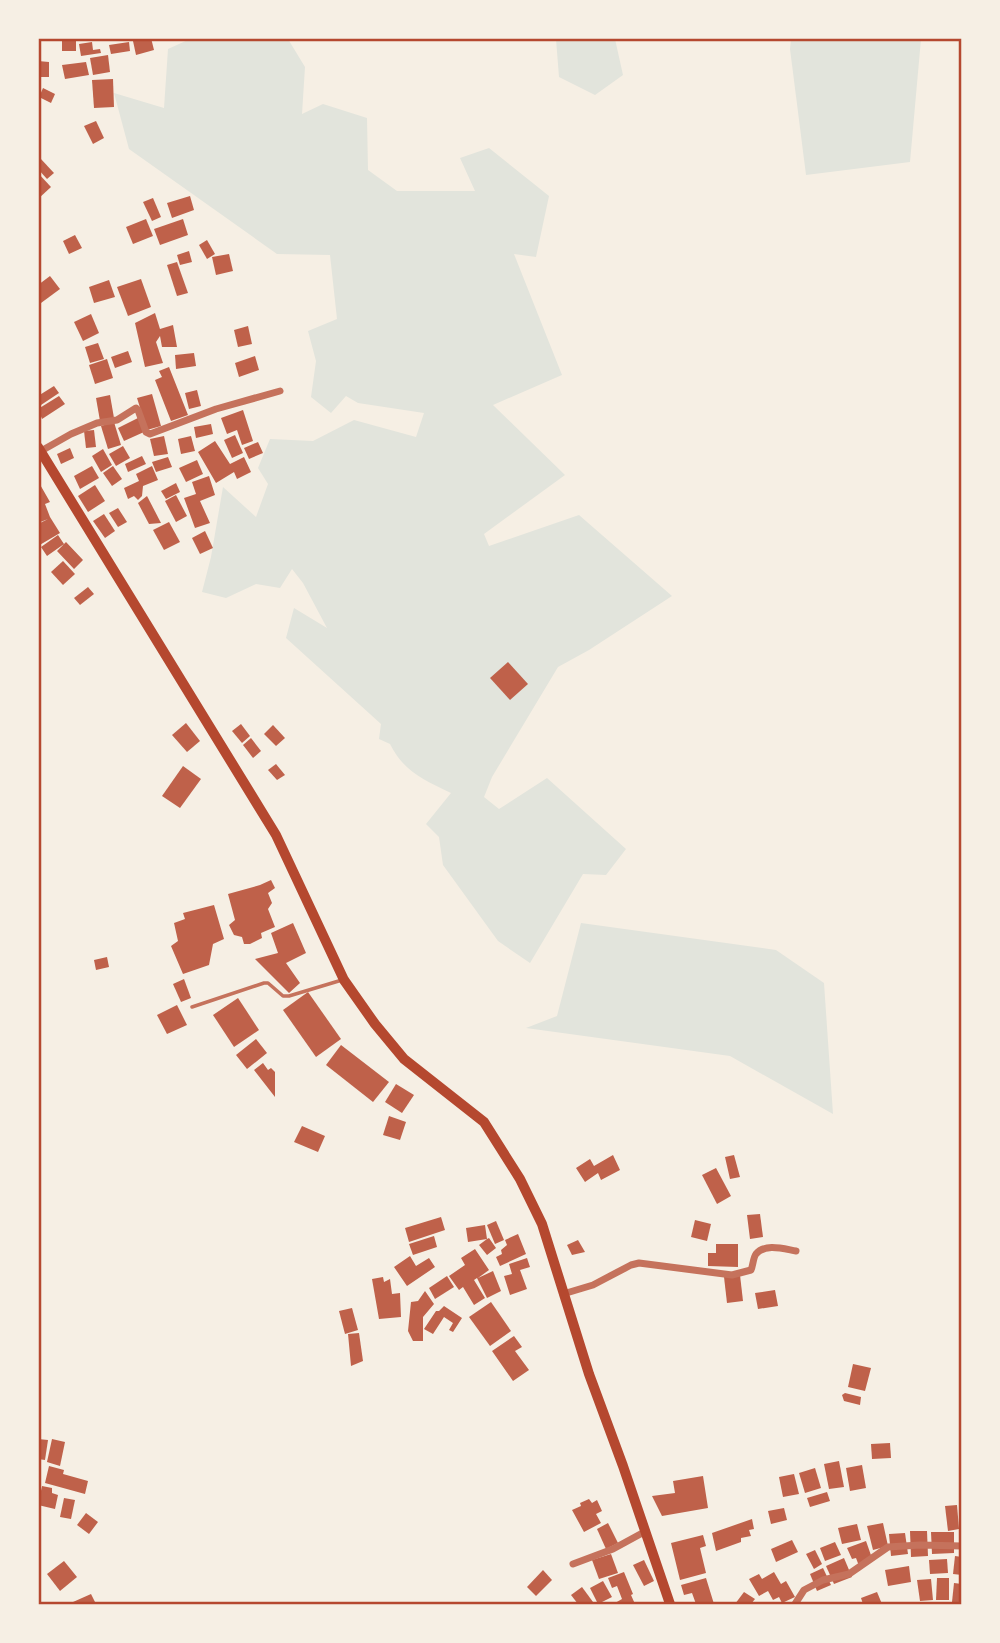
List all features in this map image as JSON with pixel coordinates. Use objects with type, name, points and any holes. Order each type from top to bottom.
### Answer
[{"type":"highway","points":[[40,449],[276,835],[344,980],[404,1059],[484,1122],[520,1180],[542,1224],[589,1374],[670,1605]]},
{"type":"street","points":[[40,449],[97,423],[117,419],[136,408],[146,432],[150,434],[216,409],[280,391]]},
{"type":"street","points":[[563,1294],[593,1285],[631,1265],[660,1265],[732,1275],[751,1270],[755,1256],[764,1250],[780,1248],[796,1251]]},
{"type":"street","points":[[573,1564],[613,1549],[646,1531]]},
{"type":"street","points":[[795,1605],[804,1590],[823,1580],[849,1574],[888,1547],[961,1546]]},
{"type":"lane","points":[[192,1007],[264,983],[268,983],[283,996],[289,996],[344,980]]},
{"type":"shaded area","points":[[190,39],[288,39],[305,67],[302,114],[323,104],[367,118],[368,170],[397,191],[475,191],[460,158],[489,148],[549,196],[536,257],[514,254],[562,375],[493,405],[565,475],[484,534],[489,546],[579,515],[672,596],[558,667],[492,777],[484,797],[499,809],[547,778],[626,849],[606,875],[583,874],[530,963],[498,941],[443,865],[439,837],[426,824],[451,793],[408,768],[390,744],[379,739],[381,724],[286,638],[294,608],[327,628],[303,583],[292,569],[280,588],[256,584],[226,598],[202,592],[223,487],[256,517],[268,484],[258,468],[270,439],[313,441],[354,420],[416,437],[424,413],[358,403],[346,396],[331,413],[311,397],[316,361],[308,331],[337,319],[330,255],[277,254],[129,149],[114,93],[164,108],[168,49]]},
{"type":"shaded area","points":[[556,39],[615,39],[623,75],[595,95],[559,77]]},
{"type":"shaded area","points":[[791,39],[921,39],[910,162],[806,175]]},
{"type":"shaded area","points":[[581,923],[776,950],[824,983],[833,1114],[730,1056],[526,1028],[557,1016]]},
{"type":"building","points":[[62,38],[76,38],[76,51],[62,51]]},
{"type":"building","points":[[151,38],[154,50],[136,55],[133,41]]},
{"type":"building","points":[[92,42],[93,50],[100,49],[101,53],[81,56],[79,44]]},
{"type":"building","points":[[129,42],[130,51],[111,54],[109,45]]},
{"type":"building","points":[[108,55],[110,72],[93,75],[90,58]]},
{"type":"building","points":[[38,61],[49,62],[49,77],[38,77]]},
{"type":"building","points":[[86,62],[89,75],[65,79],[62,65]]},
{"type":"building","points":[[113,79],[114,107],[94,108],[92,80]]},
{"type":"building","points":[[43,88],[55,94],[51,103],[39,97]]},
{"type":"building","points":[[96,121],[104,138],[93,144],[84,126]]},
{"type":"building","points":[[40,158],[54,173],[47,179],[38,169]]},
{"type":"building","points":[[38,173],[51,187],[38,199]]},
{"type":"building","points":[[190,196],[194,210],[172,218],[167,203]]},
{"type":"building","points":[[153,198],[161,217],[152,221],[143,202]]},
{"type":"building","points":[[146,219],[153,236],[133,244],[126,227]]},
{"type":"building","points":[[183,219],[188,235],[160,245],[154,229]]},
{"type":"building","points":[[75,235],[82,248],[69,254],[63,241]]},
{"type":"building","points":[[207,240],[215,254],[207,259],[199,245]]},
{"type":"building","points":[[189,251],[192,262],[180,265],[177,255]]},
{"type":"building","points":[[229,254],[233,271],[216,275],[212,257]]},
{"type":"building","points":[[177,262],[188,293],[177,296],[167,265]]},
{"type":"building","points":[[50,276],[60,289],[41,303],[38,299],[38,285]]},
{"type":"building","points":[[141,279],[151,307],[128,316],[117,287]]},
{"type":"building","points":[[109,280],[115,297],[94,303],[89,287]]},
{"type":"building","points":[[155,313],[160,329],[173,325],[177,347],[162,347],[160,336],[156,342],[163,363],[145,367],[135,323]]},
{"type":"building","points":[[91,314],[99,333],[83,341],[74,322]]},
{"type":"building","points":[[248,326],[252,344],[238,347],[234,330]]},
{"type":"building","points":[[98,343],[104,359],[90,363],[85,347]]},
{"type":"building","points":[[128,351],[132,362],[115,368],[111,357]]},
{"type":"building","points":[[194,353],[196,366],[176,369],[175,355]]},
{"type":"building","points":[[255,356],[259,370],[239,377],[235,363]]},
{"type":"building","points":[[107,359],[113,378],[95,384],[89,365]]},
{"type":"building","points":[[169,367],[188,415],[171,421],[155,380],[162,377],[159,371]]},
{"type":"building","points":[[54,386],[59,393],[38,407],[38,396]]},
{"type":"building","points":[[197,390],[201,406],[189,409],[185,393]]},
{"type":"building","points":[[152,394],[161,426],[147,430],[137,398]]},
{"type":"building","points":[[110,395],[114,418],[100,421],[96,398]]},
{"type":"building","points":[[59,396],[65,404],[42,419],[38,409]]},
{"type":"building","points":[[243,410],[253,441],[242,445],[237,430],[227,434],[221,418]]},
{"type":"building","points":[[138,418],[144,432],[124,441],[118,428]]},
{"type":"building","points":[[114,422],[121,445],[108,449],[101,426]]},
{"type":"building","points":[[211,424],[213,434],[196,438],[194,427]]},
{"type":"building","points":[[94,430],[96,447],[86,448],[84,431]]},
{"type":"building","points":[[235,435],[243,453],[232,458],[224,440]]},
{"type":"building","points":[[164,436],[168,454],[154,456],[150,439]]},
{"type":"building","points":[[191,436],[195,451],[181,454],[178,439]]},
{"type":"building","points":[[215,441],[230,464],[244,457],[251,472],[237,479],[234,472],[216,483],[198,452]]},
{"type":"building","points":[[258,442],[263,453],[249,459],[244,448]]},
{"type":"building","points":[[123,446],[130,458],[116,466],[109,454]]},
{"type":"building","points":[[70,448],[74,458],[61,464],[57,454]]},
{"type":"building","points":[[103,449],[112,465],[101,472],[92,456]]},
{"type":"building","points":[[142,456],[146,464],[128,472],[125,464]]},
{"type":"building","points":[[168,457],[172,467],[156,472],[152,462]]},
{"type":"building","points":[[197,460],[203,474],[186,482],[179,468]]},
{"type":"building","points":[[92,466],[99,478],[80,489],[74,476]]},
{"type":"building","points":[[113,466],[122,479],[112,486],[103,473]]},
{"type":"building","points":[[152,466],[158,480],[143,486],[142,496],[138,500],[134,496],[128,499],[124,488],[139,481],[136,474]]},
{"type":"building","points":[[209,476],[215,495],[200,501],[210,523],[195,528],[184,498],[196,494],[192,482]]},
{"type":"building","points":[[38,481],[50,502],[45,504],[50,517],[60,533],[38,546],[38,524],[48,519],[38,523]]},
{"type":"building","points":[[176,483],[180,492],[166,499],[161,491]]},
{"type":"building","points":[[95,485],[105,501],[88,512],[78,496]]},
{"type":"building","points":[[176,495],[187,516],[176,522],[165,501]]},
{"type":"building","points":[[147,496],[161,523],[149,524],[138,503]]},
{"type":"building","points":[[118,508],[127,522],[118,527],[109,513]]},
{"type":"building","points":[[104,514],[115,531],[105,538],[93,521]]},
{"type":"building","points":[[169,522],[180,542],[164,550],[153,530]]},
{"type":"building","points":[[205,531],[213,548],[200,554],[192,538]]},
{"type":"building","points":[[58,535],[64,544],[47,556],[41,547]]},
{"type":"building","points":[[66,542],[83,560],[74,569],[57,551]]},
{"type":"building","points":[[63,561],[75,574],[63,585],[51,572]]},
{"type":"building","points":[[88,587],[94,594],[80,605],[74,598]]},
{"type":"building","points":[[508,662],[528,684],[510,700],[490,678]]},
{"type":"building","points":[[186,723],[200,741],[187,752],[172,735]]},
{"type":"building","points":[[241,724],[250,736],[242,743],[232,731]]},
{"type":"building","points":[[273,725],[285,738],[276,746],[264,734]]},
{"type":"building","points":[[251,738],[261,751],[253,758],[243,745]]},
{"type":"building","points":[[276,764],[285,775],[277,780],[268,770]]},
{"type":"building","points":[[183,766],[201,779],[180,808],[162,796]]},
{"type":"building","points":[[271,880],[275,888],[268,893],[272,903],[268,909],[275,927],[261,933],[262,938],[244,944],[242,937],[234,935],[229,925],[235,920],[228,894]]},
{"type":"building","points":[[214,905],[224,939],[213,944],[209,965],[183,974],[171,946],[178,941],[174,923],[185,919],[183,913]]},
{"type":"building","points":[[293,923],[306,953],[286,963],[300,983],[289,993],[255,959],[278,953],[271,933]]},
{"type":"building","points":[[107,957],[109,967],[96,970],[94,960]]},
{"type":"building","points":[[184,979],[191,998],[181,1002],[173,984]]},
{"type":"building","points":[[308,992],[341,1039],[316,1057],[283,1010]]},
{"type":"building","points":[[238,998],[259,1030],[234,1047],[213,1015]]},
{"type":"building","points":[[177,1005],[187,1025],[167,1034],[157,1015]]},
{"type":"building","points":[[256,1039],[267,1053],[247,1069],[236,1055]]},
{"type":"building","points":[[341,1045],[389,1082],[373,1102],[326,1065]]},
{"type":"building","points":[[263,1063],[268,1070],[271,1068],[275,1072],[275,1097],[254,1070]]},
{"type":"building","points":[[396,1084],[414,1095],[402,1113],[385,1102]]},
{"type":"building","points":[[389,1116],[406,1122],[400,1140],[383,1135]]},
{"type":"building","points":[[302,1126],[325,1136],[318,1152],[294,1142]]},
{"type":"building","points":[[613,1155],[620,1170],[601,1180],[598,1173],[585,1182],[576,1168],[590,1159],[594,1166]]},
{"type":"building","points":[[734,1155],[740,1177],[730,1179],[725,1157]]},
{"type":"building","points":[[716,1168],[731,1196],[717,1204],[702,1175]]},
{"type":"building","points":[[760,1214],[763,1237],[750,1239],[747,1215]]},
{"type":"building","points":[[441,1217],[445,1230],[409,1242],[405,1228]]},
{"type":"building","points":[[695,1220],[711,1224],[707,1241],[691,1237]]},
{"type":"building","points":[[496,1221],[504,1240],[495,1244],[487,1225]]},
{"type":"building","points":[[485,1225],[487,1239],[468,1242],[466,1228]]},
{"type":"building","points":[[518,1234],[526,1254],[500,1266],[496,1257],[502,1254],[501,1250],[507,1245],[505,1240]]},
{"type":"building","points":[[434,1236],[437,1247],[413,1255],[409,1244]]},
{"type":"building","points":[[489,1238],[496,1248],[487,1255],[479,1245]]},
{"type":"building","points":[[578,1240],[585,1252],[572,1255],[567,1245]]},
{"type":"building","points":[[716,1244],[738,1244],[738,1267],[708,1266],[708,1253],[716,1253]]},
{"type":"building","points":[[475,1249],[489,1270],[478,1278],[493,1271],[501,1291],[487,1298],[477,1278],[474,1280],[485,1298],[474,1305],[463,1287],[459,1290],[449,1276],[465,1265],[461,1258]]},
{"type":"building","points":[[410,1256],[416,1266],[429,1258],[435,1267],[407,1286],[394,1267]]},
{"type":"building","points":[[527,1258],[530,1267],[520,1270],[527,1289],[510,1295],[504,1276],[512,1274],[509,1264]]},
{"type":"building","points":[[740,1275],[743,1301],[727,1303],[724,1277]]},
{"type":"building","points":[[447,1276],[454,1287],[435,1299],[429,1288]]},
{"type":"building","points":[[383,1277],[384,1282],[390,1279],[392,1294],[400,1293],[401,1317],[379,1319],[372,1279]]},
{"type":"building","points":[[775,1290],[778,1306],[758,1309],[755,1293]]},
{"type":"building","points":[[425,1291],[434,1304],[423,1317],[423,1341],[413,1341],[408,1331],[411,1302],[418,1301]]},
{"type":"building","points":[[491,1302],[511,1331],[490,1346],[469,1317]]},
{"type":"building","points":[[444,1306],[462,1318],[453,1332],[449,1330],[453,1323],[444,1317],[433,1334],[424,1329],[436,1311]]},
{"type":"building","points":[[352,1308],[358,1330],[345,1334],[339,1311]]},
{"type":"building","points":[[359,1333],[363,1361],[351,1366],[348,1334]]},
{"type":"building","points":[[514,1336],[522,1347],[515,1351],[529,1370],[513,1381],[492,1351]]},
{"type":"building","points":[[853,1364],[871,1368],[865,1391],[848,1387]]},
{"type":"building","points":[[845,1393],[861,1397],[860,1405],[844,1401],[842,1395]]},
{"type":"building","points":[[38,1439],[48,1440],[45,1460],[38,1459]]},
{"type":"building","points":[[52,1439],[65,1442],[60,1466],[47,1462]]},
{"type":"building","points":[[890,1443],[891,1458],[872,1459],[871,1444]]},
{"type":"building","points":[[839,1461],[844,1487],[829,1489],[824,1464]]},
{"type":"building","points":[[862,1465],[866,1488],[850,1491],[846,1468]]},
{"type":"building","points":[[49,1466],[64,1470],[63,1474],[88,1481],[85,1494],[45,1483]]},
{"type":"building","points":[[815,1468],[821,1488],[805,1493],[799,1473]]},
{"type":"building","points":[[794,1474],[799,1494],[783,1497],[779,1477]]},
{"type":"building","points":[[703,1476],[708,1508],[662,1516],[652,1496],[675,1493],[673,1481]]},
{"type":"building","points":[[42,1486],[52,1488],[52,1493],[58,1495],[55,1509],[38,1505]]},
{"type":"building","points":[[827,1492],[830,1501],[810,1507],[807,1498]]},
{"type":"building","points":[[64,1498],[75,1500],[71,1519],[60,1517]]},
{"type":"building","points":[[589,1499],[592,1503],[597,1500],[602,1511],[596,1514],[601,1523],[584,1532],[572,1510]]},
{"type":"building","points":[[957,1505],[959,1529],[948,1531],[945,1506]]},
{"type":"building","points":[[784,1508],[787,1520],[771,1524],[768,1511]]},
{"type":"building","points":[[86,1513],[98,1522],[89,1534],[77,1525]]},
{"type":"building","points":[[752,1519],[754,1529],[749,1530],[751,1536],[741,1538],[741,1542],[716,1551],[712,1533]]},
{"type":"building","points":[[608,1523],[618,1543],[606,1549],[597,1529]]},
{"type":"building","points":[[883,1523],[888,1546],[873,1550],[867,1526]]},
{"type":"building","points":[[857,1524],[861,1540],[842,1544],[838,1528]]},
{"type":"building","points":[[910,1531],[927,1531],[928,1556],[911,1557]]},
{"type":"building","points":[[931,1532],[954,1532],[954,1553],[932,1554]]},
{"type":"building","points":[[905,1533],[908,1554],[891,1556],[889,1534]]},
{"type":"building","points":[[703,1535],[706,1546],[700,1548],[706,1573],[680,1580],[671,1543]]},
{"type":"building","points":[[792,1540],[798,1552],[776,1562],[771,1549]]},
{"type":"building","points":[[866,1541],[873,1561],[859,1566],[847,1548]]},
{"type":"building","points":[[835,1542],[841,1555],[825,1561],[820,1548]]},
{"type":"building","points":[[815,1550],[822,1564],[814,1569],[806,1554]]},
{"type":"building","points":[[611,1554],[618,1573],[599,1579],[592,1560]]},
{"type":"building","points":[[955,1556],[962,1557],[962,1575],[953,1574]]},
{"type":"building","points":[[844,1558],[852,1577],[834,1584],[826,1566]]},
{"type":"building","points":[[947,1559],[948,1573],[930,1574],[929,1560]]},
{"type":"building","points":[[644,1560],[654,1581],[644,1586],[633,1565]]},
{"type":"building","points":[[64,1561],[77,1577],[60,1591],[47,1574]]},
{"type":"building","points":[[909,1566],[911,1582],[888,1586],[885,1570]]},
{"type":"building","points":[[823,1568],[831,1585],[817,1591],[810,1574]]},
{"type":"building","points":[[543,1570],[552,1580],[536,1596],[527,1587]]},
{"type":"building","points":[[624,1572],[635,1604],[615,1603],[622,1599],[617,1586],[612,1588],[608,1578]]},
{"type":"building","points":[[774,1572],[781,1584],[786,1581],[795,1597],[782,1603],[779,1597],[773,1600],[768,1591],[759,1596],[749,1579],[759,1574],[762,1579]]},
{"type":"building","points":[[706,1578],[714,1604],[696,1604],[692,1593],[684,1595],[681,1585]]},
{"type":"building","points":[[937,1578],[949,1578],[949,1600],[936,1600]]},
{"type":"building","points":[[931,1579],[933,1600],[920,1601],[917,1580]]},
{"type":"building","points":[[603,1581],[612,1597],[598,1604],[590,1588]]},
{"type":"building","points":[[954,1583],[962,1584],[962,1604],[952,1602]]},
{"type":"building","points":[[582,1587],[593,1602],[578,1604],[571,1595]]},
{"type":"building","points":[[744,1592],[755,1599],[751,1604],[735,1604]]},
{"type":"building","points":[[877,1592],[882,1604],[863,1604],[861,1598]]},
{"type":"building","points":[[91,1594],[96,1604],[74,1604],[73,1602]]}]
